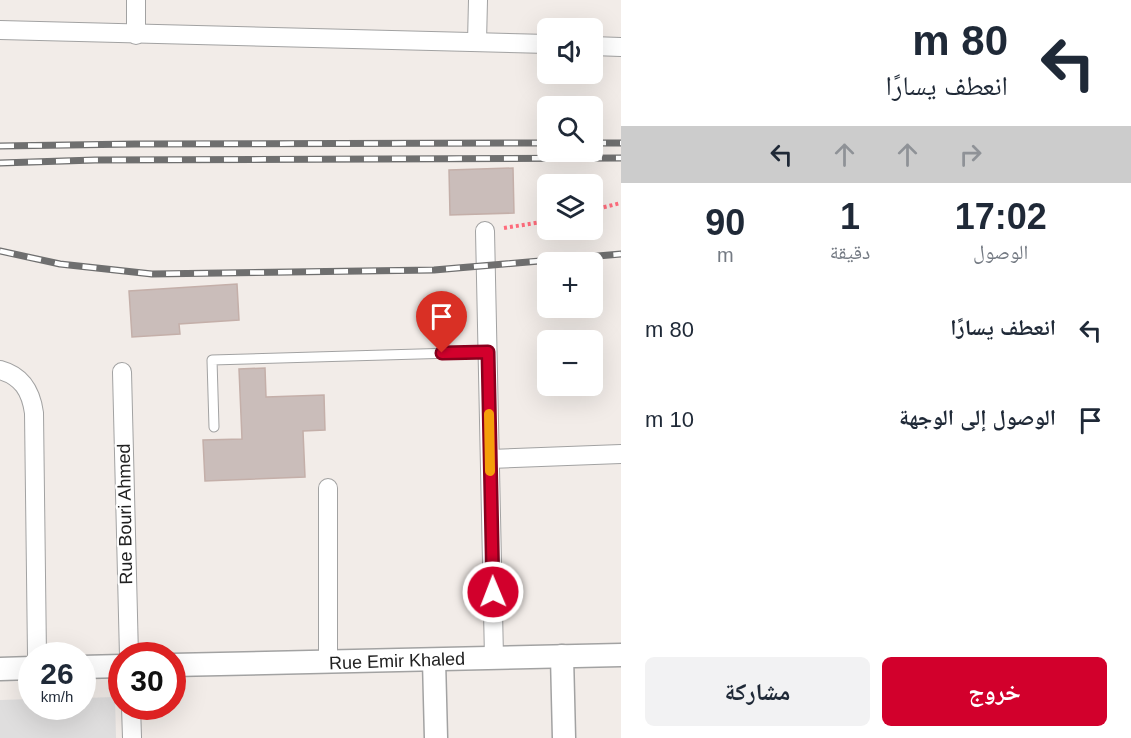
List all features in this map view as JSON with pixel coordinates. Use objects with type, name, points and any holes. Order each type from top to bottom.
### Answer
[{"type":"street","points":[[136,0],[136,35]]},
{"type":"street","points":[[477,42],[478,0]]},
{"type":"street","points":[[0,30],[537,44]]},
{"type":"street","points":[[603,46],[621,47]]},
{"type":"street","points":[[485,231],[494,658]]},
{"type":"street","points":[[0,370],[19,379],[27,388],[34,412],[37,642]]},
{"type":"street","name":"Rue Bouri Ahmed","points":[[122,372],[129,642]]},
{"type":"street","points":[[490,459],[621,454]]},
{"type":"street","points":[[328,489],[328,663]]},
{"type":"street","name":"Rue Emir Khaled","points":[[186,665],[621,655]]},
{"type":"street","points":[[562,656],[564,738]]},
{"type":"street","points":[[434,660],[436,738]]},
{"type":"street","points":[[0,669],[18,668]]},
{"type":"street","points":[[131,720],[132,738]]},
{"type":"lane","points":[[214,427],[212,360],[488,352]]},
{"type":"path","points":[[603,207],[621,203]]},
{"type":"path","points":[[485,231],[537,222]]},
{"type":"shaded area","points":[[108,697],[108,720],[116,720],[116,738],[0,738],[0,700],[18,699],[18,720],[96,720],[96,698]]},
{"type":"building","points":[[513,168],[514,213],[450,215],[449,170]]},
{"type":"building","points":[[237,284],[239,320],[179,324],[180,334],[132,337],[129,291]]},
{"type":"building","points":[[265,368],[266,397],[324,395],[325,430],[303,431],[305,477],[205,481],[203,440],[242,439],[239,369]]},
{"type":"railway","points":[[0,146],[537,143]]},
{"type":"railway","points":[[603,143],[621,143]]},
{"type":"railway","points":[[0,163],[95,160],[621,158]]},
{"type":"railway","points":[[0,251],[60,264],[152,274],[434,270],[621,254]]},
{"type":"slow traffic","points":[[489,414],[490,471]]},
{"type":"route","points":[[442,353],[488,352],[493,592]]}]
